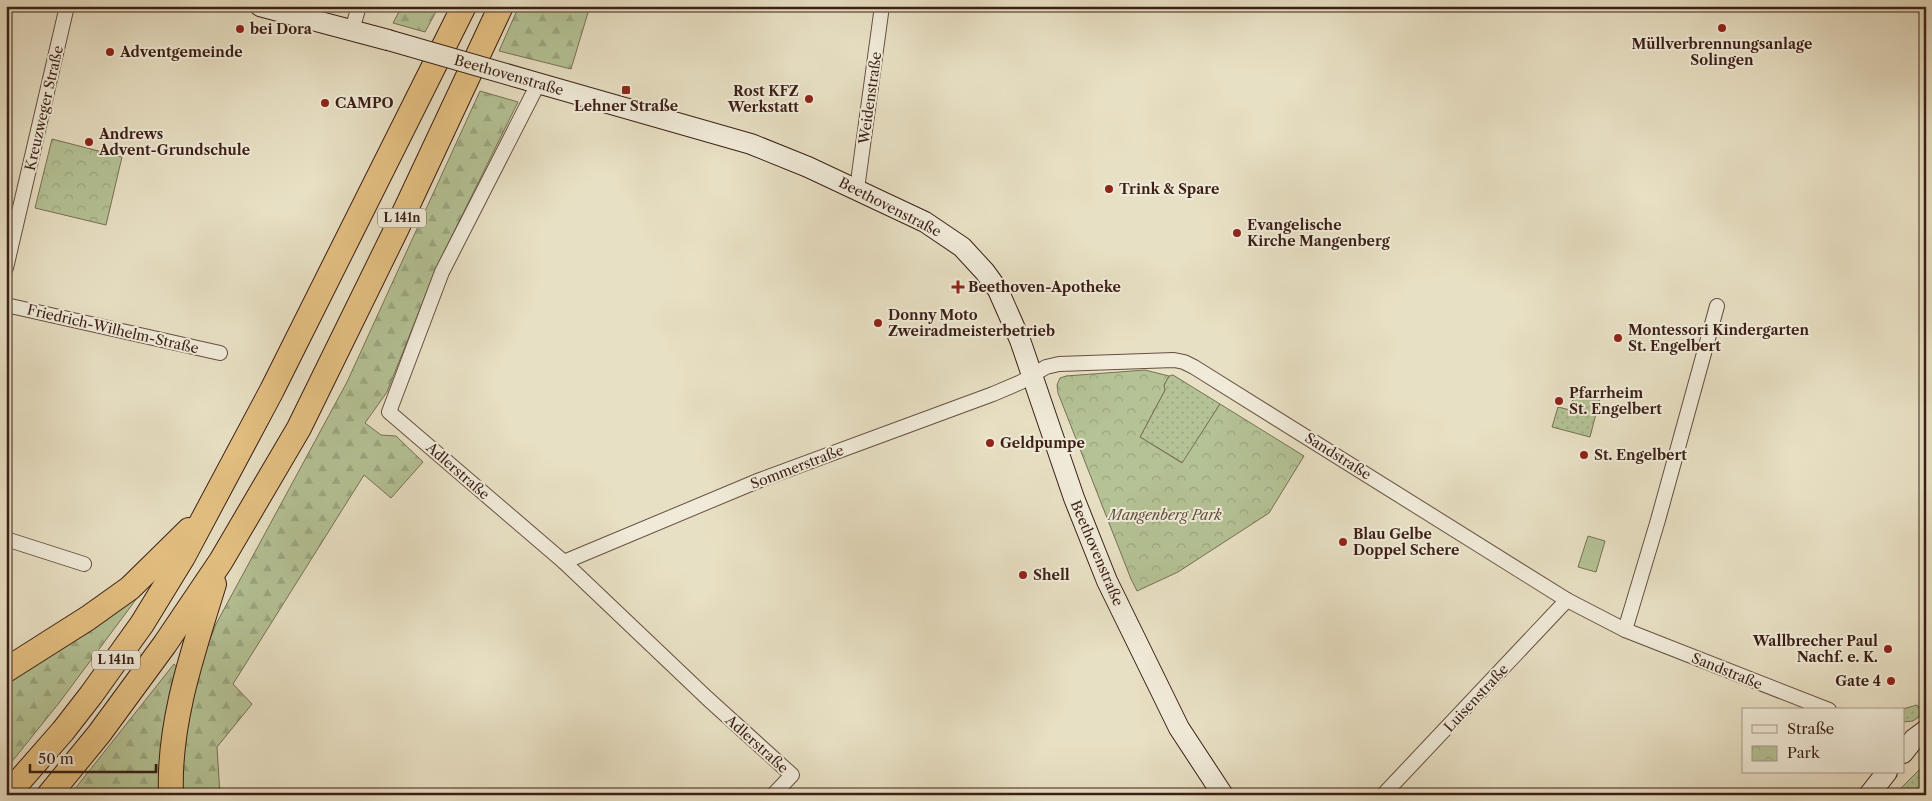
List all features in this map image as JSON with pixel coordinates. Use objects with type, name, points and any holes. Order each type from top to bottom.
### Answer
[{"type":"highway","name":"L 141n","points":[[7,795],[63,731],[142,624],[183,557],[272,390],[464,6]]},
{"type":"highway","name":"L 141n","points":[[49,795],[99,734],[165,644],[221,561],[299,428],[397,228],[501,6]]},
{"type":"highway","points":[[6,670],[88,618],[130,588],[206,513]]},
{"type":"highway","points":[[171,795],[173,749],[183,691],[221,561]]},
{"type":"main road","name":"Beethovenstraße","points":[[260,6],[388,40],[751,144],[857,189],[925,222],[962,247],[986,272],[998,290],[1020,340],[1039,372],[1074,498],[1107,581],[1178,728],[1223,795]]},
{"type":"main road","points":[[1869,795],[1885,774]]},
{"type":"street","name":"Kreuzweger Straße","points":[[6,268],[67,6]]},
{"type":"street","points":[[352,30],[359,6]]},
{"type":"street","name":"Weidenstraße","points":[[857,189],[882,6]]},
{"type":"street","name":"Adlerstraße","points":[[533,82],[442,272],[389,412],[564,562],[707,698],[792,775],[773,795]]},
{"type":"street","name":"Friedrich-Wilhelm-Straße","points":[[6,305],[220,353]]},
{"type":"street","points":[[1625,630],[1658,520],[1717,306]]},
{"type":"street","name":"Sandstraße","points":[[1039,372],[1059,364],[1159,359],[1184,362],[1336,454],[1567,600],[1625,630],[1824,708]]},
{"type":"street","name":"Sommerstraße","points":[[564,562],[760,480],[993,394],[1039,372]]},
{"type":"street","points":[[6,539],[84,564]]},
{"type":"street","name":"Luisenstraße","points":[[1383,795],[1567,600]]},
{"type":"green space","points":[[402,6],[439,6],[425,32],[393,23]]},
{"type":"green space","points":[[519,6],[590,6],[571,69],[499,51]]},
{"type":"green space","points":[[480,91],[518,102],[437,266],[387,392],[365,423],[381,435],[396,436],[423,462],[391,498],[364,475],[233,684],[252,704],[217,747],[220,795],[182,795],[183,729],[198,671],[216,624],[347,382]]},
{"type":"green space","points":[[52,139],[122,157],[106,225],[35,208]]},
{"type":"green space","name":"Mangenberg Park","points":[[1145,370],[1169,376],[1164,385],[1165,390],[1140,437],[1182,463],[1220,404],[1304,456],[1269,513],[1178,572],[1137,591],[1058,393],[1057,385],[1060,378],[1066,376]]},
{"type":"green space","points":[[1173,375],[1220,404],[1183,463],[1140,437],[1165,390],[1164,385],[1169,376]]},
{"type":"green space","points":[[1576,387],[1601,394],[1590,437],[1552,427],[1558,407],[1570,410]]},
{"type":"green space","points":[[1588,536],[1605,541],[1596,572],[1578,567]]},
{"type":"green space","points":[[143,590],[59,703],[6,769],[6,685]]},
{"type":"green space","points":[[174,664],[178,668],[163,795],[70,795]]},
{"type":"green space","points":[[1917,705],[1921,709],[1920,716],[1913,721],[1904,722],[1904,709]]},
{"type":"green space","points":[[1926,763],[1926,795],[1894,795]]},
{"type":"place","name":"Müllverbrennungsanlage Solingen","points":[[1722,28]]},
{"type":"place","name":"bei Dora","points":[[240,29]]},
{"type":"place","name":"Adventgemeinde","points":[[110,52]]},
{"type":"place","name":"Lehner Straße","points":[[626,90]]},
{"type":"place","name":"Rost KFZ Werkstatt","points":[[809,99]]},
{"type":"place","name":"CAMPO","points":[[325,103]]},
{"type":"place","name":"Andrews Advent-Grundschule","points":[[89,142]]},
{"type":"place","name":"Trink & Spare","points":[[1109,189]]},
{"type":"place","name":"Evangelische Kirche Mangenberg","points":[[1237,233]]},
{"type":"place","name":"Beethoven-Apotheke","points":[[958,287]]},
{"type":"place","name":"Donny Moto Zweiradmeisterbetrieb","points":[[878,323]]},
{"type":"place","name":"Montessori Kindergarten St. Engelbert","points":[[1618,338]]},
{"type":"place","name":"Pfarrheim St. Engelbert","points":[[1559,401]]},
{"type":"place","name":"Geldpumpe","points":[[990,443]]},
{"type":"place","name":"St. Engelbert","points":[[1584,455]]},
{"type":"place","name":"Blau Gelbe Doppel Schere","points":[[1343,542]]},
{"type":"place","name":"Shell","points":[[1023,575]]},
{"type":"place","name":"Wallbrecher Paul Nachf. e. K.","points":[[1888,649]]},
{"type":"place","name":"Gate 4","points":[[1891,681]]}]
